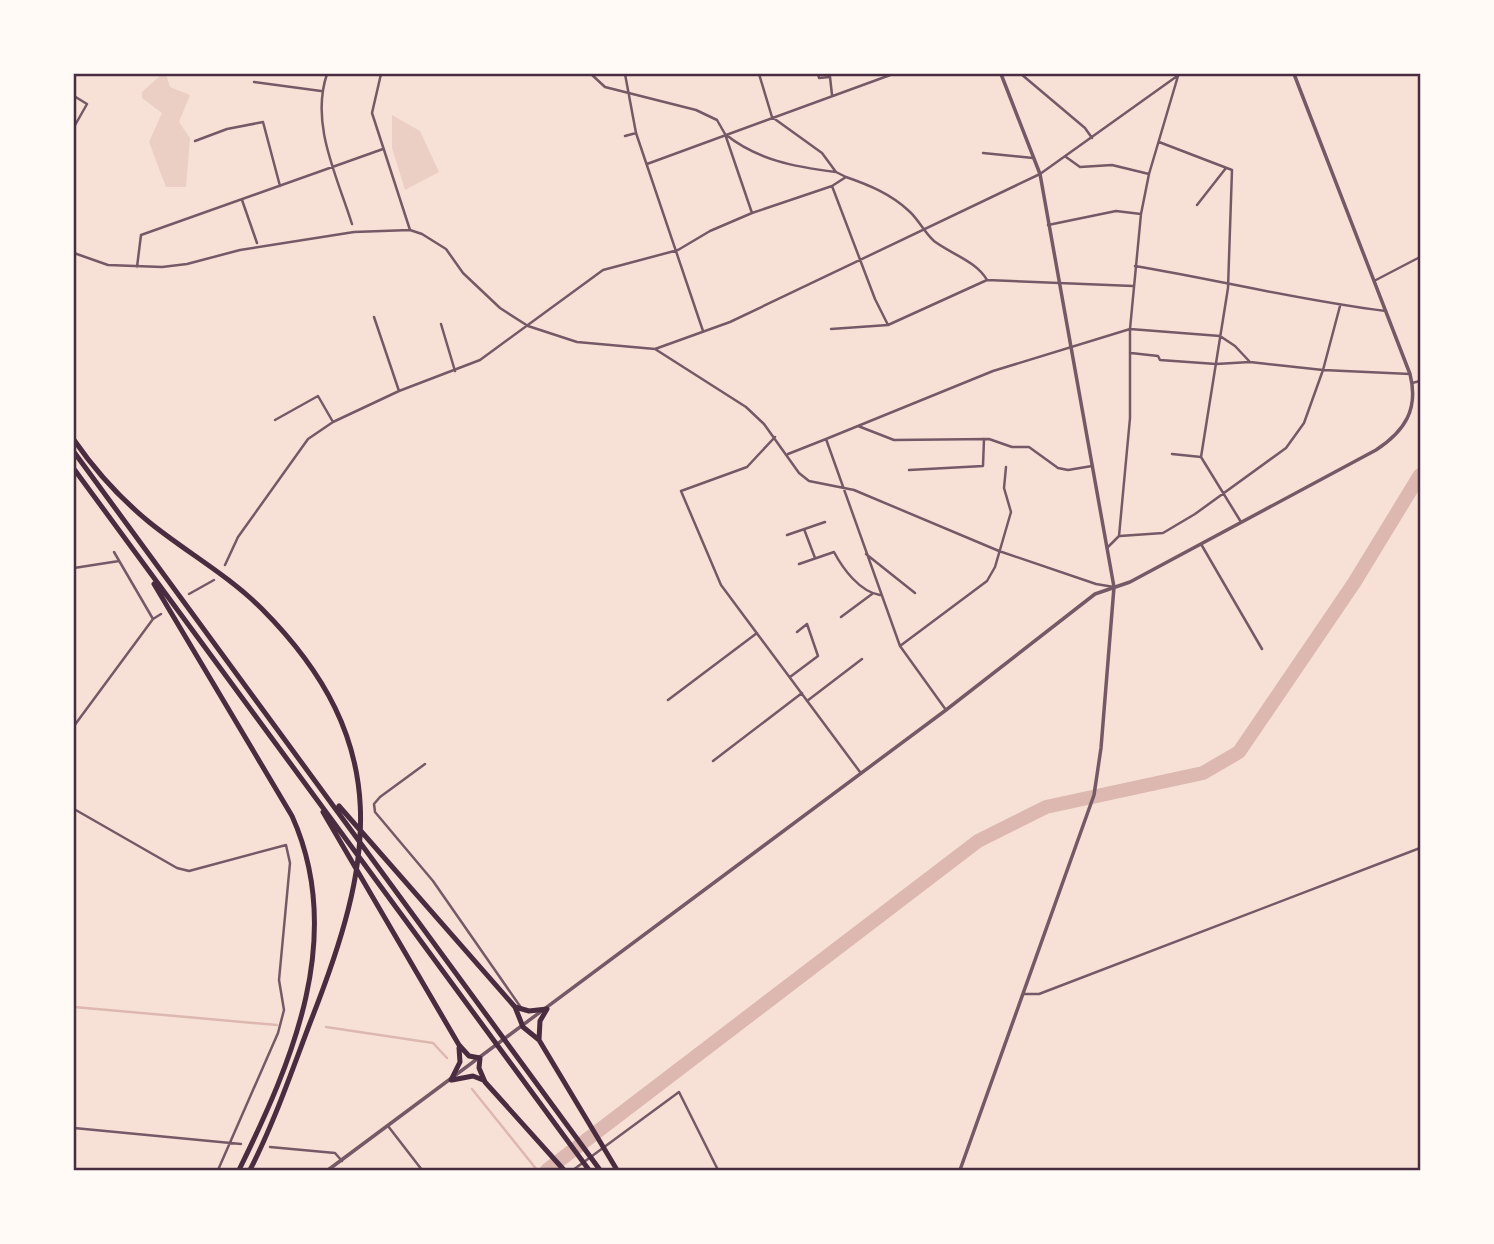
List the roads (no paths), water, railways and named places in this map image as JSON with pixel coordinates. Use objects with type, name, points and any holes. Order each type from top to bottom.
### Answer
[{"type":"highway","points":[[74,440],[118,493],[148,521],[211,566],[261,607],[324,685],[349,735],[358,789],[360,826],[359,865],[353,899],[323,990],[250,1171]]},
{"type":"highway","points":[[74,452],[344,816],[598,1168]]},
{"type":"highway","points":[[74,469],[589,1170]]},
{"type":"highway","points":[[146,569],[171,616],[271,776],[300,834],[311,876],[316,916],[314,962],[303,1016],[239,1171]]},
{"type":"highway","points":[[312,794],[458,1045],[469,1056],[480,1058],[485,1082]]},
{"type":"highway","points":[[344,816],[519,1008],[523,1027],[539,1040],[617,1171]]},
{"type":"highway","points":[[519,1008],[547,1009],[540,1021],[539,1040]]},
{"type":"highway","points":[[451,1080],[460,1062],[458,1045]]},
{"type":"highway","points":[[451,1080],[473,1076],[485,1082],[564,1171]]},
{"type":"street","points":[[327,74],[321,91],[322,128],[352,224]]},
{"type":"street","points":[[381,74],[372,113],[410,230]]},
{"type":"street","points":[[591,74],[606,87],[710,115],[725,134],[756,154],[795,167],[835,172],[888,195],[911,213],[923,230],[982,272],[987,280]]},
{"type":"street","points":[[625,74],[636,133],[703,331]]},
{"type":"street","points":[[759,74],[772,117],[822,153],[835,172]]},
{"type":"street","points":[[818,74],[819,78],[830,77],[832,95]]},
{"type":"street","points":[[647,164],[893,74]]},
{"type":"street","points":[[960,1171],[1088,814],[1098,775],[1114,587],[1040,174],[1001,74]]},
{"type":"street","points":[[1021,74],[1085,128],[1092,138]]},
{"type":"street","points":[[328,1171],[946,710],[1095,594],[1130,582],[1376,450],[1397,435],[1411,413],[1410,374],[1293,74]]},
{"type":"street","points":[[74,253],[108,265],[137,267],[187,264],[240,250],[354,232],[410,230],[446,249],[500,309],[528,326],[577,342],[654,349],[730,322],[1040,174],[1179,75]]},
{"type":"street","points":[[1107,548],[1119,536],[1130,418],[1130,329],[1141,214],[1149,174],[1179,75]]},
{"type":"street","points":[[254,82],[321,91]]},
{"type":"street","points":[[74,96],[87,104],[74,127]]},
{"type":"street","points":[[195,141],[263,122],[280,186]]},
{"type":"street","points":[[625,136],[636,133]]},
{"type":"street","points":[[725,134],[752,213]]},
{"type":"street","points":[[1159,142],[1232,170],[1228,281],[1201,457],[1241,522]]},
{"type":"street","points":[[137,267],[141,235],[383,149]]},
{"type":"street","points":[[983,152],[1033,158]]},
{"type":"street","points":[[1066,156],[1080,167],[1112,165],[1149,174]]},
{"type":"street","points":[[1197,205],[1226,168]]},
{"type":"street","points":[[225,565],[238,537],[308,439],[334,422],[400,391],[455,371],[498,349],[603,270],[676,251],[710,231],[752,213],[832,186],[846,177]]},
{"type":"street","points":[[832,186],[862,259],[867,281],[888,325]]},
{"type":"street","points":[[242,200],[257,243]]},
{"type":"street","points":[[1048,225],[1116,211],[1141,214]]},
{"type":"street","points":[[1374,281],[1420,257]]},
{"type":"street","points":[[1135,267],[1228,281],[1340,306],[1386,311]]},
{"type":"street","points":[[831,329],[888,325],[987,280],[1133,286]]},
{"type":"street","points":[[1119,536],[1163,533],[1195,514],[1286,448],[1304,423],[1323,370],[1340,306]]},
{"type":"street","points":[[374,317],[400,391]]},
{"type":"street","points":[[441,324],[455,371]]},
{"type":"street","points":[[787,454],[993,371],[1130,329],[1220,336],[1235,346],[1250,362]]},
{"type":"street","points":[[654,349],[746,407],[775,437],[809,481],[844,487],[999,551],[1096,584],[1114,587]]},
{"type":"street","points":[[1131,353],[1158,356],[1160,360],[1216,364],[1250,362],[1323,370],[1410,374]]},
{"type":"street","points":[[1412,383],[1420,381]]},
{"type":"street","points":[[275,420],[318,396],[334,422]]},
{"type":"street","points":[[857,425],[894,440],[984,439],[1012,447],[1030,447],[1058,468],[1068,470],[1092,466]]},
{"type":"street","points":[[775,437],[747,467],[681,491],[721,585],[860,772]]},
{"type":"street","points":[[826,439],[900,646],[946,710]]},
{"type":"street","points":[[909,470],[983,466],[984,439]]},
{"type":"street","points":[[1172,454],[1201,457]]},
{"type":"street","points":[[900,646],[987,581],[1012,512],[1004,488],[1006,467]]},
{"type":"street","points":[[788,535],[825,522]]},
{"type":"street","points":[[74,523],[74,536]]},
{"type":"street","points":[[804,529],[815,558]]},
{"type":"street","points":[[1201,544],[1262,649]]},
{"type":"street","points":[[114,552],[153,619]]},
{"type":"street","points":[[799,564],[834,552],[843,569],[872,594],[880,595]]},
{"type":"street","points":[[866,553],[915,593]]},
{"type":"street","points":[[74,568],[119,561]]},
{"type":"street","points":[[189,594],[214,580]]},
{"type":"street","points":[[841,617],[872,594]]},
{"type":"street","points":[[74,726],[153,619],[161,614]]},
{"type":"street","points":[[790,677],[818,656],[807,624],[797,632]]},
{"type":"street","points":[[668,700],[757,633]]},
{"type":"street","points":[[807,701],[862,659]]},
{"type":"street","points":[[713,761],[802,693]]},
{"type":"street","points":[[425,764],[380,797],[374,804],[375,812],[433,881],[519,1008]]},
{"type":"street","points":[[74,809],[183,870],[205,869],[286,845],[290,863],[279,980],[284,1010],[278,1033],[218,1171]]},
{"type":"street","points":[[1024,994],[1038,994],[1420,848]]},
{"type":"street","points":[[573,1171],[679,1092],[718,1171]]},
{"type":"street","points":[[388,1126],[422,1171]]},
{"type":"street","points":[[74,1128],[242,1144]]},
{"type":"street","points":[[270,1147],[335,1153],[342,1160]]},
{"type":"waterway","points":[[547,1170],[978,841],[1046,807],[1203,773],[1239,752],[1354,583],[1420,475]]},
{"type":"waterway","points":[[74,1007],[277,1025]]},
{"type":"waterway","points":[[326,1027],[433,1043],[447,1058]]},
{"type":"waterway","points":[[472,1089],[537,1170]]}]
